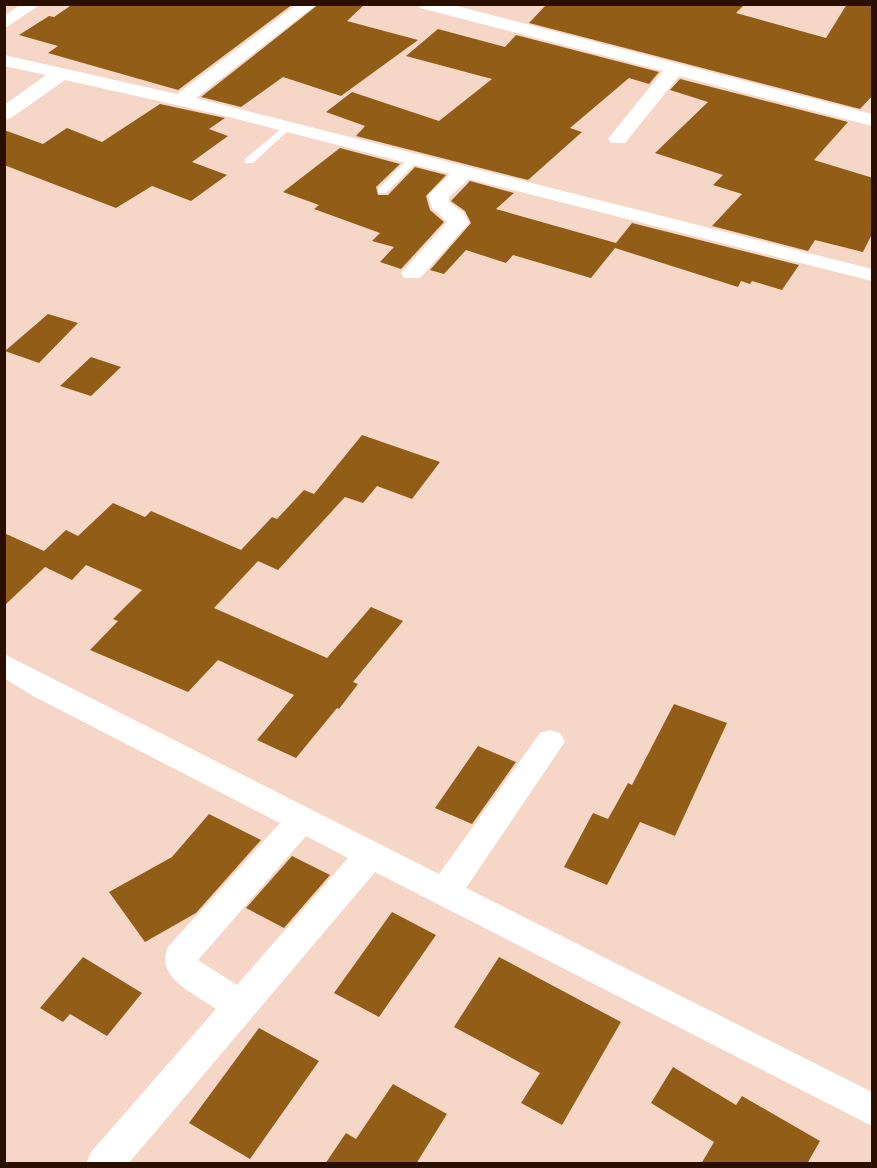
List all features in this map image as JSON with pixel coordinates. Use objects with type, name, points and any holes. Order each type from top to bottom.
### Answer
[{"type":"street","points":[[4,24],[33,4]]},
{"type":"street","points":[[182,100],[309,4]]},
{"type":"street","points":[[426,4],[873,120]]},
{"type":"street","points":[[4,60],[288,126],[873,275]]},
{"type":"street","points":[[618,139],[675,69]]},
{"type":"street","points":[[4,114],[62,73]]},
{"type":"street","points":[[412,273],[458,223],[457,217],[439,204],[438,195],[466,171]]},
{"type":"street","points":[[4,664],[43,688],[873,1110]]},
{"type":"street","points":[[444,893],[550,741]]},
{"type":"street","points":[[240,1006],[185,969],[180,963],[180,957],[301,820]]},
{"type":"street","points":[[105,1164],[370,855]]},
{"type":"lane","points":[[249,161],[288,126]]},
{"type":"lane","points":[[382,191],[415,158]]},
{"type":"building","points":[[73,4],[293,4],[178,90],[48,53],[58,46],[19,35],[49,16],[54,17]]},
{"type":"building","points":[[319,4],[365,4],[347,21],[418,40],[341,96],[283,77],[241,107],[201,97]]},
{"type":"building","points":[[547,4],[745,4],[736,13],[826,38],[847,4],[873,4],[873,95],[860,109],[529,23]]},
{"type":"building","points":[[438,29],[505,47],[516,35],[659,72],[649,84],[629,78],[570,128],[582,132],[528,180],[356,136],[365,126],[326,112],[352,92],[439,121],[492,79],[406,56]]},
{"type":"building","points":[[680,79],[848,122],[814,160],[873,178],[873,232],[863,252],[815,240],[808,251],[712,226],[742,194],[713,185],[723,175],[655,153],[708,102],[670,90]]},
{"type":"building","points":[[160,104],[225,118],[209,129],[228,136],[192,162],[227,175],[191,201],[152,186],[116,208],[4,165],[4,130],[43,144],[67,128],[102,142]]},
{"type":"building","points":[[340,148],[400,164],[376,187],[378,195],[388,195],[415,167],[446,175],[426,196],[430,210],[444,222],[401,269],[380,262],[394,247],[372,241],[380,233],[314,209],[319,205],[283,192]]},
{"type":"building","points":[[470,181],[514,193],[496,209],[616,243],[632,223],[799,265],[782,290],[752,281],[750,284],[741,281],[738,287],[615,248],[591,278],[513,255],[506,263],[466,250],[444,274],[430,270],[471,223],[465,211],[451,201]]},
{"type":"building","points":[[48,314],[78,323],[39,363],[5,351]]},
{"type":"building","points":[[91,357],[121,367],[91,396],[60,386]]},
{"type":"building","points":[[362,435],[440,462],[412,499],[377,486],[363,503],[345,497],[278,570],[258,561],[214,608],[327,658],[371,607],[403,621],[353,682],[358,684],[339,709],[337,708],[296,758],[257,740],[294,695],[218,660],[188,692],[90,650],[118,621],[113,619],[142,590],[86,565],[72,580],[45,567],[4,606],[4,533],[44,551],[66,530],[78,536],[113,503],[145,517],[151,511],[241,550],[272,517],[277,519],[304,490],[314,494]]},
{"type":"building","points":[[674,704],[727,723],[675,836],[640,822],[607,885],[564,867],[593,813],[608,819],[628,783],[632,785]]},
{"type":"building","points":[[478,746],[516,762],[472,824],[435,808]]},
{"type":"building","points":[[209,814],[261,840],[196,913],[145,942],[109,892],[172,857]]},
{"type":"building","points":[[292,856],[330,875],[284,928],[246,908]]},
{"type":"building","points":[[392,912],[436,935],[379,1017],[334,993]]},
{"type":"building","points":[[83,957],[142,993],[107,1036],[70,1014],[63,1022],[40,1008]]},
{"type":"building","points":[[499,957],[621,1022],[562,1125],[521,1103],[540,1073],[454,1027]]},
{"type":"building","points":[[259,1028],[319,1061],[250,1159],[189,1123]]},
{"type":"building","points":[[673,1067],[736,1105],[742,1096],[820,1141],[807,1164],[701,1164],[714,1142],[651,1103]]},
{"type":"building","points":[[393,1084],[447,1114],[416,1164],[325,1164],[346,1133],[356,1139]]}]
